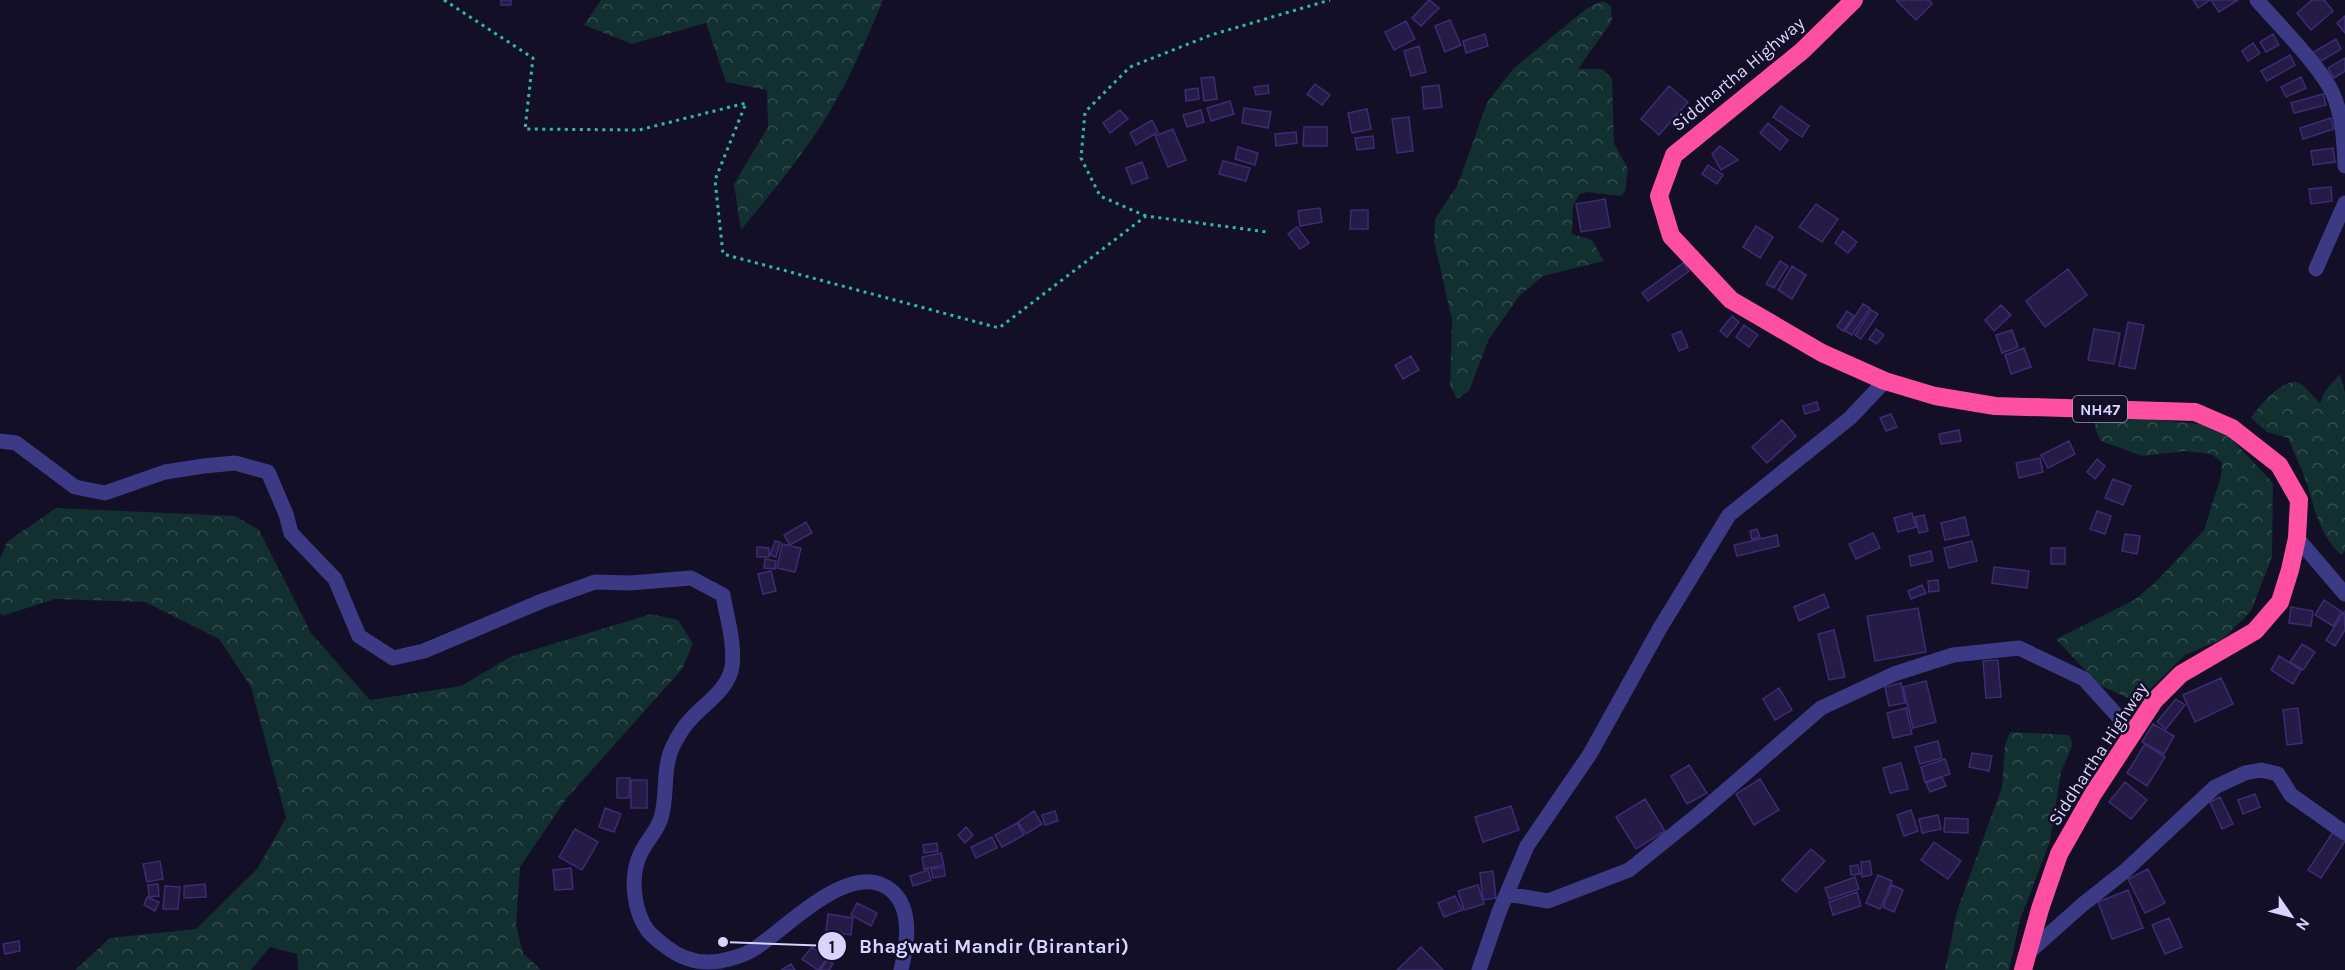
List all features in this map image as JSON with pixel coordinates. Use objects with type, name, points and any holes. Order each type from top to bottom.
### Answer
[{"type":"highway","name":"Siddhartha Highway","points":[[1854,0],[1802,51],[1674,155],[1659,196],[1671,236],[1731,300],[1822,353],[1885,381],[1935,396],[1995,406],[2195,412],[2232,428],[2279,465],[2299,500],[2297,538],[2280,602],[2255,631],[2181,674],[2154,700],[2093,794],[2059,854],[2025,962]]},
{"type":"street","points":[[2257,0],[2318,71],[2333,92],[2344,129],[2345,166]]},
{"type":"street","points":[[2316,269],[2345,203]]},
{"type":"street","points":[[1479,970],[1527,846],[1590,754],[1660,628],[1729,515],[1850,418],[1885,381]]},
{"type":"street","points":[[0,441],[16,443],[75,487],[105,494],[165,472],[204,466],[234,463],[268,472],[286,514],[291,533],[335,579],[360,636],[393,658],[424,651],[542,601],[595,582],[630,583],[691,578],[723,595],[732,643],[732,669],[719,692],[689,721],[671,749],[661,820],[639,856],[635,872],[633,881],[636,903],[648,931],[684,959],[702,962],[727,960],[752,950],[811,905],[838,890],[865,880],[882,883],[895,894],[904,907],[906,932],[901,970]]},
{"type":"street","points":[[2297,538],[2345,594]]},
{"type":"street","points":[[1507,894],[1548,901],[1629,870],[1701,812],[1821,708],[1894,674],[1953,655],[2019,648],[2084,680],[2134,734]]},
{"type":"street","points":[[2025,962],[2082,905],[2125,871],[2215,787],[2245,773],[2261,770],[2278,774],[2291,795],[2345,833]]},
{"type":"path","points":[[444,0],[533,58],[525,129],[639,130],[746,103],[715,180],[723,254],[999,328],[1146,216]]},
{"type":"path","points":[[1267,232],[1146,216],[1100,196],[1081,158],[1085,112],[1130,67],[1210,35],[1329,0]]},
{"type":"green space","points":[[601,0],[883,0],[843,88],[827,116],[797,160],[741,230],[734,184],[768,127],[767,90],[726,82],[706,23],[632,44],[584,25]]},
{"type":"green space","points":[[1599,2],[1605,2],[1611,6],[1612,21],[1578,69],[1603,69],[1612,79],[1614,143],[1628,169],[1625,191],[1621,196],[1587,192],[1580,194],[1573,206],[1572,234],[1592,240],[1604,261],[1543,276],[1520,295],[1489,339],[1469,391],[1457,399],[1450,386],[1452,320],[1434,241],[1435,219],[1458,184],[1487,103],[1501,84],[1515,67],[1586,9]]},
{"type":"green space","points":[[2340,374],[2345,393],[2345,551],[2341,555],[2334,548],[2321,525],[2288,438],[2267,432],[2251,418],[2279,388],[2293,382],[2302,385],[2320,403],[2325,391]]},
{"type":"green space","points":[[2096,414],[2210,425],[2223,430],[2273,483],[2272,557],[2251,611],[2223,639],[2185,655],[2137,702],[2099,685],[2056,639],[2134,600],[2156,582],[2204,530],[2221,476],[2222,462],[2211,454],[2185,451],[2142,456],[2101,441],[2095,428]]},
{"type":"green space","points":[[56,508],[235,516],[259,530],[311,633],[370,700],[461,686],[510,657],[651,614],[678,620],[693,644],[682,669],[566,799],[520,867],[516,925],[523,953],[541,970],[298,970],[297,954],[270,947],[251,970],[75,970],[110,938],[196,929],[257,869],[286,818],[251,687],[219,639],[145,602],[55,599],[2,616],[0,613],[0,559],[7,542]]},
{"type":"green space","points":[[2010,732],[2069,735],[2073,744],[2061,772],[2050,841],[2020,920],[2009,970],[1945,970],[1957,911],[2002,787],[2005,745]]},
{"type":"building","points":[[501,0],[511,0],[511,5],[501,5]]},
{"type":"building","points":[[1429,0],[1439,8],[1421,26],[1412,18]]},
{"type":"building","points":[[1896,0],[1929,0],[1932,4],[1916,20]]},
{"type":"building","points":[[2193,0],[2210,0],[2198,8]]},
{"type":"building","points":[[2211,0],[2238,0],[2219,12]]},
{"type":"building","points":[[2312,0],[2324,0],[2333,11],[2311,30],[2297,13]]},
{"type":"building","points":[[2345,16],[2345,33],[2337,23]]},
{"type":"building","points":[[1450,20],[1461,45],[1445,52],[1435,26]]},
{"type":"building","points":[[1406,21],[1415,39],[1394,50],[1385,32]]},
{"type":"building","points":[[1485,34],[1488,46],[1466,53],[1463,41]]},
{"type":"building","points":[[2273,34],[2279,45],[2266,52],[2260,42]]},
{"type":"building","points":[[2336,39],[2341,49],[2318,63],[2312,53]]},
{"type":"building","points":[[2253,43],[2260,53],[2248,61],[2242,51]]},
{"type":"building","points":[[1419,46],[1426,72],[1411,76],[1404,51]]},
{"type":"building","points":[[2290,55],[2295,65],[2267,81],[2261,71]]},
{"type":"building","points":[[2345,58],[2345,71],[2334,78],[2328,68]]},
{"type":"building","points":[[1214,77],[1217,99],[1204,101],[1201,78]]},
{"type":"building","points":[[2301,77],[2306,88],[2286,97],[2281,87]]},
{"type":"building","points":[[1315,84],[1330,95],[1322,105],[1307,94]]},
{"type":"building","points":[[1268,85],[1269,93],[1256,95],[1254,87]]},
{"type":"building","points":[[1439,85],[1442,107],[1424,109],[1422,87]]},
{"type":"building","points":[[1669,86],[1688,102],[1659,135],[1641,119]]},
{"type":"building","points":[[1198,88],[1199,99],[1186,101],[1185,90]]},
{"type":"building","points":[[2323,94],[2326,105],[2294,113],[2291,103]]},
{"type":"building","points":[[1230,101],[1234,114],[1211,121],[1207,108]]},
{"type":"building","points":[[1781,106],[1809,126],[1802,137],[1773,117]]},
{"type":"building","points":[[1244,108],[1271,112],[1268,128],[1242,123]]},
{"type":"building","points":[[1367,109],[1371,129],[1352,133],[1348,113]]},
{"type":"building","points":[[1120,110],[1128,119],[1110,133],[1103,123]]},
{"type":"building","points":[[1201,110],[1204,122],[1187,127],[1183,115]]},
{"type":"building","points":[[1409,117],[1413,151],[1397,153],[1392,119]]},
{"type":"building","points":[[2331,118],[2334,129],[2303,139],[2300,128]]},
{"type":"building","points":[[1152,120],[1158,132],[1136,145],[1130,133]]},
{"type":"building","points":[[1768,123],[1788,140],[1780,150],[1760,133]]},
{"type":"building","points":[[1304,127],[1327,127],[1327,146],[1303,146]]},
{"type":"building","points":[[1173,129],[1186,160],[1168,167],[1155,136]]},
{"type":"building","points":[[1296,132],[1297,143],[1276,146],[1275,134]]},
{"type":"building","points":[[1373,136],[1374,148],[1357,150],[1355,138]]},
{"type":"building","points":[[1720,146],[1738,160],[1721,170],[1712,154]]},
{"type":"building","points":[[1238,147],[1258,153],[1255,165],[1235,159]]},
{"type":"building","points":[[2333,148],[2335,162],[2313,165],[2311,151]]},
{"type":"building","points":[[1223,161],[1250,168],[1246,181],[1219,174]]},
{"type":"building","points":[[1142,162],[1148,178],[1132,184],[1126,168]]},
{"type":"building","points":[[1708,165],[1723,175],[1717,184],[1702,174]]},
{"type":"building","points":[[2331,187],[2332,201],[2311,204],[2309,189]]},
{"type":"building","points":[[1605,199],[1610,227],[1581,232],[1576,204]]},
{"type":"building","points":[[1816,204],[1838,219],[1822,242],[1799,227]]},
{"type":"building","points":[[1320,208],[1322,222],[1300,226],[1298,211]]},
{"type":"building","points":[[1351,210],[1368,210],[1368,229],[1350,229]]},
{"type":"building","points":[[1756,226],[1773,237],[1760,258],[1743,247]]},
{"type":"building","points":[[1297,227],[1309,243],[1300,249],[1288,234]]},
{"type":"building","points":[[1843,231],[1857,242],[1848,253],[1835,243]]},
{"type":"building","points":[[1780,261],[1788,266],[1774,288],[1766,284]]},
{"type":"building","points":[[1683,263],[1689,271],[1648,301],[1642,293]]},
{"type":"building","points":[[1792,266],[1806,275],[1792,299],[1778,290]]},
{"type":"building","points":[[2068,269],[2087,295],[2045,327],[2026,301]]},
{"type":"building","points":[[1863,304],[1870,308],[1852,335],[1845,331]]},
{"type":"building","points":[[2001,305],[2011,315],[1994,331],[1985,320]]},
{"type":"building","points":[[1871,310],[1878,314],[1861,339],[1855,335]]},
{"type":"building","points":[[1847,311],[1854,316],[1843,331],[1837,326]]},
{"type":"building","points":[[1732,316],[1739,322],[1727,337],[1720,331]]},
{"type":"building","points":[[2128,322],[2144,325],[2135,369],[2119,366]]},
{"type":"building","points":[[1744,325],[1758,335],[1749,347],[1736,337]]},
{"type":"building","points":[[1876,329],[1884,335],[1877,344],[1869,339]]},
{"type":"building","points":[[2094,329],[2120,333],[2114,364],[2088,360]]},
{"type":"building","points":[[2012,330],[2018,347],[2002,353],[1996,335]]},
{"type":"building","points":[[1681,331],[1688,347],[1679,351],[1672,335]]},
{"type":"building","points":[[2024,348],[2031,367],[2011,374],[2005,355]]},
{"type":"building","points":[[1411,356],[1419,370],[1403,379],[1395,365]]},
{"type":"building","points":[[1817,402],[1819,410],[1805,414],[1803,406]]},
{"type":"building","points":[[1891,414],[1897,427],[1886,431],[1880,418]]},
{"type":"building","points":[[1782,420],[1796,436],[1767,463],[1752,447]]},
{"type":"building","points":[[1959,430],[1961,441],[1941,444],[1939,434]]},
{"type":"building","points":[[2069,441],[2075,454],[2048,468],[2041,455]]},
{"type":"building","points":[[2040,458],[2043,472],[2019,478],[2016,463]]},
{"type":"building","points":[[2097,459],[2105,466],[2095,479],[2087,472]]},
{"type":"building","points":[[2113,479],[2131,486],[2123,505],[2105,498]]},
{"type":"building","points":[[2097,511],[2111,516],[2105,534],[2090,529]]},
{"type":"building","points":[[1912,513],[1916,527],[1898,532],[1894,518]]},
{"type":"building","points":[[1924,515],[1928,531],[1919,533],[1915,517]]},
{"type":"building","points":[[1965,517],[1969,535],[1945,540],[1941,523]]},
{"type":"building","points":[[806,522],[812,533],[790,545],[784,535]]},
{"type":"building","points":[[1757,529],[1760,537],[1752,539],[1750,531]]},
{"type":"building","points":[[1873,533],[1880,548],[1856,559],[1849,544]]},
{"type":"building","points":[[2125,534],[2140,536],[2137,554],[2122,551]]},
{"type":"building","points":[[1777,535],[1779,546],[1737,556],[1734,545]]},
{"type":"building","points":[[775,541],[780,542],[776,557],[770,555]]},
{"type":"building","points":[[1972,541],[1977,561],[1949,568],[1944,548]]},
{"type":"building","points":[[782,544],[801,548],[795,572],[777,568]]},
{"type":"building","points":[[757,547],[769,548],[769,557],[757,557]]},
{"type":"building","points":[[2051,548],[2065,548],[2065,564],[2051,564]]},
{"type":"building","points":[[1931,551],[1933,561],[1911,566],[1909,556]]},
{"type":"building","points":[[765,559],[776,561],[775,569],[764,568]]},
{"type":"building","points":[[1994,567],[2029,571],[2027,588],[1992,583]]},
{"type":"building","points":[[771,571],[776,591],[763,594],[758,574]]},
{"type":"building","points":[[1938,580],[1939,591],[1929,592],[1928,581]]},
{"type":"building","points":[[1922,585],[1926,593],[1911,599],[1908,591]]},
{"type":"building","points":[[1824,594],[1829,607],[1799,621],[1794,607]]},
{"type":"building","points":[[2324,600],[2342,612],[2333,626],[2315,615]]},
{"type":"building","points":[[2291,607],[2313,611],[2311,626],[2289,623]]},
{"type":"building","points":[[1918,608],[1926,652],[1875,661],[1867,616]]},
{"type":"building","points":[[2344,612],[2345,630],[2335,646],[2326,640]]},
{"type":"building","points":[[1834,630],[1845,677],[1829,680],[1818,634]]},
{"type":"building","points":[[2302,644],[2315,652],[2303,670],[2290,662]]},
{"type":"building","points":[[2279,656],[2301,670],[2293,684],[2271,670]]},
{"type":"building","points":[[1998,660],[2001,697],[1986,698],[1983,661]]},
{"type":"building","points":[[2221,678],[2233,704],[2195,722],[2183,695]]},
{"type":"building","points":[[1926,681],[1936,722],[1913,728],[1903,687]]},
{"type":"building","points":[[1901,683],[1905,703],[1889,706],[1885,687]]},
{"type":"building","points":[[1779,688],[1792,710],[1775,720],[1763,699]]},
{"type":"building","points":[[2176,699],[2185,705],[2166,729],[2157,722]]},
{"type":"building","points":[[1906,708],[1912,734],[1893,738],[1887,713]]},
{"type":"building","points":[[2298,708],[2302,743],[2287,745],[2283,710]]},
{"type":"building","points":[[2153,724],[2174,736],[2164,754],[2142,742]]},
{"type":"building","points":[[1938,741],[1942,758],[1920,764],[1915,747]]},
{"type":"building","points":[[2145,744],[2165,757],[2147,786],[2127,773]]},
{"type":"building","points":[[1972,753],[1992,756],[1989,771],[1969,767]]},
{"type":"building","points":[[1945,759],[1950,774],[1925,782],[1921,767]]},
{"type":"building","points":[[1901,763],[1908,789],[1890,793],[1883,768]]},
{"type":"building","points":[[1689,765],[1707,793],[1687,804],[1671,776]]},
{"type":"building","points":[[1942,777],[1946,786],[1930,792],[1926,783]]},
{"type":"building","points":[[617,778],[630,778],[629,798],[617,798]]},
{"type":"building","points":[[1760,779],[1779,810],[1754,825],[1736,794]]},
{"type":"building","points":[[631,780],[647,780],[647,808],[631,808]]},
{"type":"building","points":[[2125,782],[2147,800],[2131,819],[2109,802]]},
{"type":"building","points":[[2255,794],[2260,807],[2243,814],[2238,800]]},
{"type":"building","points":[[2220,797],[2233,824],[2222,829],[2210,802]]},
{"type":"building","points":[[1645,799],[1665,831],[1636,849],[1616,817]]},
{"type":"building","points":[[1511,806],[1519,830],[1483,842],[1475,817]]},
{"type":"building","points":[[605,808],[621,814],[614,832],[599,827]]},
{"type":"building","points":[[1911,810],[1918,831],[1904,836],[1897,815]]},
{"type":"building","points":[[1034,811],[1042,824],[1026,834],[1018,822]]},
{"type":"building","points":[[1055,811],[1058,821],[1045,825],[1042,815]]},
{"type":"building","points":[[1938,815],[1941,829],[1922,833],[1919,819]]},
{"type":"building","points":[[1945,818],[1968,819],[1968,833],[1944,832]]},
{"type":"building","points":[[1017,823],[1024,835],[1002,847],[995,835]]},
{"type":"building","points":[[966,827],[973,835],[965,843],[958,835]]},
{"type":"building","points":[[575,829],[598,842],[582,870],[559,857]]},
{"type":"building","points":[[2335,829],[2345,835],[2345,841],[2321,878],[2308,870]]},
{"type":"building","points":[[992,837],[997,848],[976,858],[971,847]]},
{"type":"building","points":[[1934,842],[1961,861],[1948,879],[1921,860]]},
{"type":"building","points":[[937,843],[938,851],[924,853],[923,845]]},
{"type":"building","points":[[1811,849],[1825,861],[1796,892],[1782,880]]},
{"type":"building","points":[[941,853],[944,865],[924,869],[922,857]]},
{"type":"building","points":[[160,861],[163,879],[147,882],[143,864]]},
{"type":"building","points":[[1870,861],[1872,875],[1862,877],[1861,862]]},
{"type":"building","points":[[1858,865],[1860,874],[1851,875],[1850,866]]},
{"type":"building","points":[[944,867],[945,876],[933,878],[931,869]]},
{"type":"building","points":[[571,868],[573,889],[555,890],[553,870]]},
{"type":"building","points":[[2148,869],[2165,903],[2145,913],[2128,879]]},
{"type":"building","points":[[928,870],[931,880],[913,886],[910,876]]},
{"type":"building","points":[[1493,871],[1496,898],[1483,900],[1480,873]]},
{"type":"building","points":[[1878,875],[1892,881],[1880,909],[1866,903]]},
{"type":"building","points":[[1855,877],[1859,889],[1829,899],[1825,888]]},
{"type":"building","points":[[158,884],[159,896],[149,897],[148,885]]},
{"type":"building","points":[[205,884],[206,897],[184,898],[184,886]]},
{"type":"building","points":[[1478,885],[1484,904],[1464,910],[1458,891]]},
{"type":"building","points":[[1892,885],[1903,890],[1894,912],[1883,907]]},
{"type":"building","points":[[165,886],[180,887],[178,909],[163,909]]},
{"type":"building","points":[[2128,890],[2143,928],[2112,939],[2098,902]]},
{"type":"building","points":[[1857,892],[1861,906],[1833,915],[1829,902]]},
{"type":"building","points":[[1455,896],[1462,910],[1444,917],[1438,903]]},
{"type":"building","points":[[147,897],[159,902],[155,911],[144,905]]},
{"type":"building","points":[[857,903],[877,913],[871,926],[851,915]]},
{"type":"building","points":[[828,914],[853,918],[851,935],[826,931]]},
{"type":"building","points":[[2169,918],[2182,947],[2165,954],[2152,925]]},
{"type":"building","points":[[19,941],[20,951],[5,954],[3,944]]},
{"type":"building","points":[[812,947],[827,959],[818,970],[802,959]]},
{"type":"building","points":[[1421,947],[1443,970],[1397,970]]},
{"type":"building","points":[[827,960],[833,964],[829,970],[820,970]]},
{"type":"building","points":[[791,964],[795,970],[781,970]]},
{"type":"place","name":"Bhagwati Mandir (Birantari)","points":[[723,942]]}]
